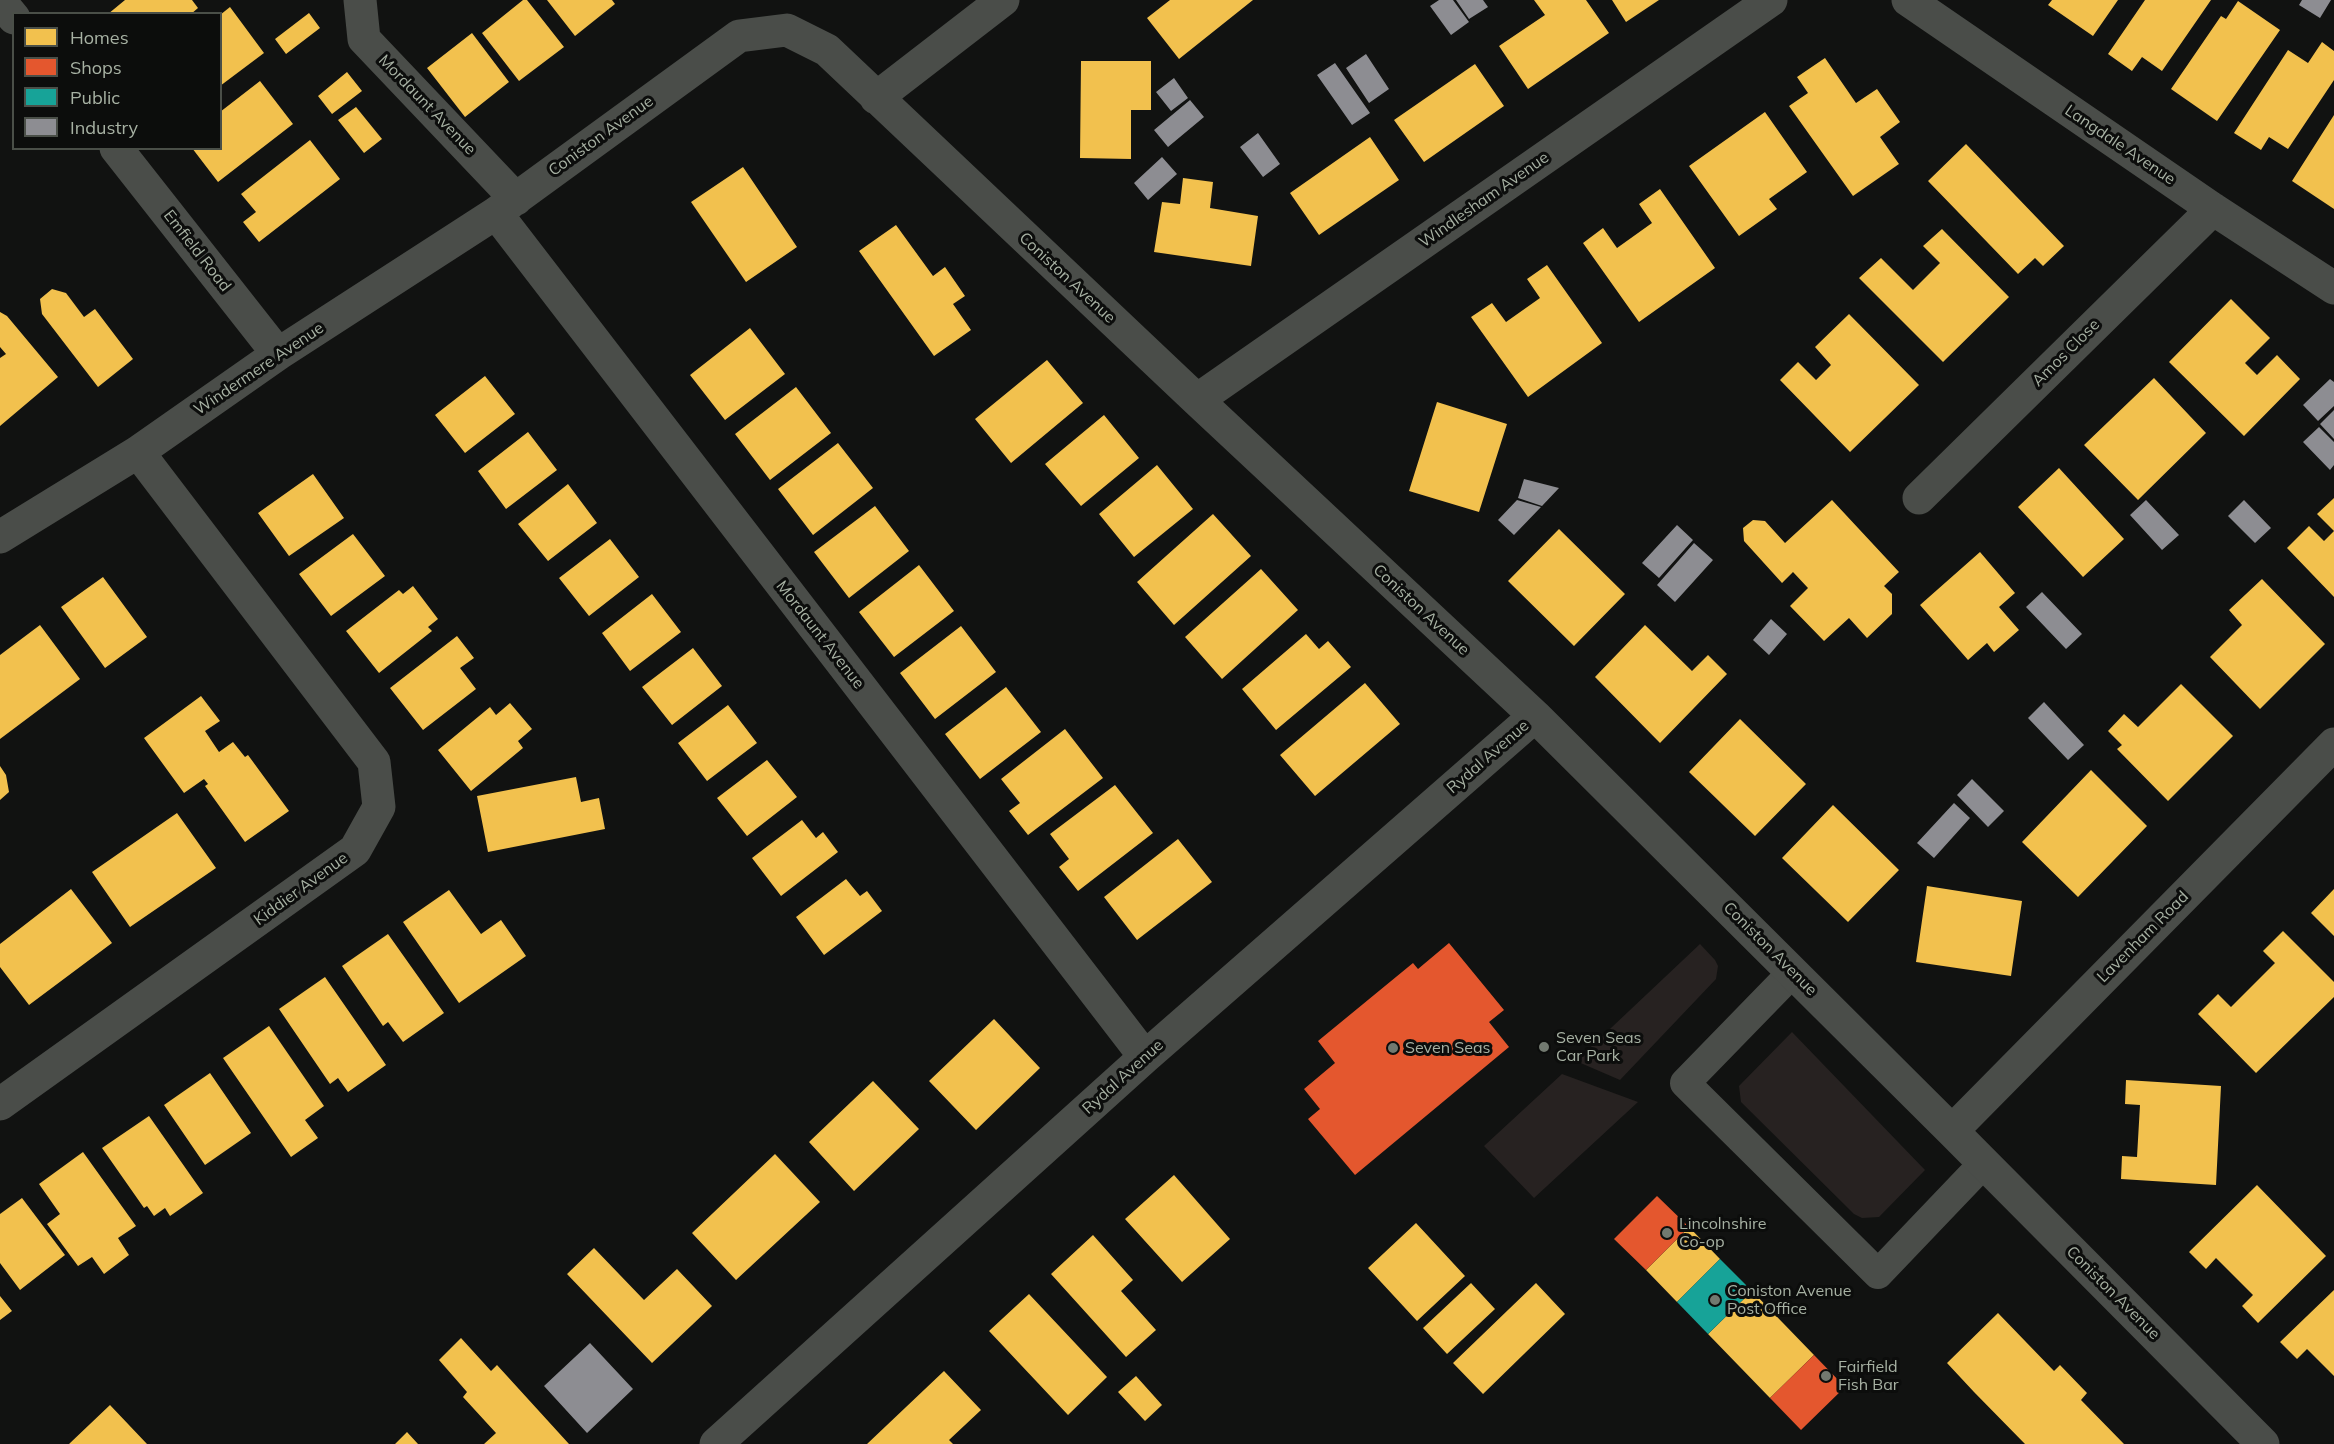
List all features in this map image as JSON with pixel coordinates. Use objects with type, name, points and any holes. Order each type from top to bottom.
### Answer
[{"type":"street","name":"Mordaunt Avenue","points":[[360,0],[364,39],[506,206],[1145,1057]]},
{"type":"street","points":[[876,98],[1003,0]]},
{"type":"street","name":"Windlesham Avenue","points":[[1197,400],[1771,0]]},
{"type":"street","name":"Langdale Avenue","points":[[1908,0],[2334,288]]},
{"type":"street","points":[[0,1],[12,16]]},
{"type":"street","name":"Coniston Avenue","points":[[506,206],[739,36],[787,30],[826,50],[1535,716],[1984,1163],[2256,1442]]},
{"type":"street","name":"Emfield Road","points":[[118,150],[278,354]]},
{"type":"street","name":"Windermere Avenue","points":[[0,537],[138,452],[278,354],[506,206]]},
{"type":"street","name":"Amos Close","points":[[1919,498],[2213,208]]},
{"type":"street","name":"Kiddier Avenue","points":[[0,1104],[355,850],[379,807],[374,762],[138,452]]},
{"type":"street","name":"Rydal Avenue","points":[[716,1444],[1145,1057],[1535,716]]},
{"type":"street","name":"Lavenham Road","points":[[1952,1131],[2334,744]]},
{"type":"lane","points":[[1793,972],[1685,1083],[1878,1274],[1984,1163]]},
{"type":"shaded area","points":[[1700,944],[1718,966],[1716,979],[1620,1080],[1576,1061]]},
{"type":"shaded area","points":[[1792,1032],[1925,1170],[1879,1217],[1862,1218],[1854,1214],[1741,1102],[1739,1086]]},
{"type":"shaded area","points":[[1562,1074],[1638,1102],[1534,1198],[1484,1146]]},
{"type":"building: Homes","points":[[125,0],[192,0],[198,8],[193,12],[110,12]]},
{"type":"building: Homes","points":[[523,0],[527,0],[564,47],[519,81],[482,33]]},
{"type":"building: Homes","points":[[547,0],[612,0],[615,4],[575,36]]},
{"type":"building: Homes","points":[[1170,0],[1253,0],[1179,59],[1147,18]]},
{"type":"building: Homes","points":[[1534,0],[1586,0],[1609,33],[1528,89],[1499,46],[1545,15]]},
{"type":"building: Homes","points":[[1612,0],[1659,0],[1626,22]]},
{"type":"building: Homes","points":[[2052,0],[2118,0],[2093,36],[2048,5]]},
{"type":"building: Homes","points":[[2145,0],[2211,0],[2162,71],[2142,57],[2132,71],[2108,54]]},
{"type":"building: Homes","points":[[2238,1],[2280,30],[2217,121],[2171,89],[2221,16],[2226,19]]},
{"type":"building: Homes","points":[[230,7],[264,53],[222,84],[222,13]]},
{"type":"building: Homes","points":[[309,13],[320,28],[286,54],[275,39]]},
{"type":"building: Homes","points":[[472,33],[509,82],[465,117],[427,68]]},
{"type":"building: Homes","points":[[2322,42],[2334,51],[2334,80],[2288,149],[2269,137],[2261,150],[2234,133],[2288,50],[2308,63]]},
{"type":"building: Homes","points":[[1825,58],[1856,103],[1877,89],[1900,122],[1880,137],[1899,164],[1853,196],[1789,106],[1808,93],[1797,77]]},
{"type":"building: Homes","points":[[1081,61],[1151,61],[1151,110],[1131,110],[1131,159],[1080,158]]},
{"type":"building: Homes","points":[[1475,64],[1504,106],[1424,162],[1394,120]]},
{"type":"building: Homes","points":[[347,72],[362,91],[332,114],[318,96]]},
{"type":"building: Homes","points":[[260,81],[293,124],[218,182],[194,150],[222,150],[222,110]]},
{"type":"building: Homes","points":[[356,107],[382,139],[364,153],[338,120]]},
{"type":"building: Homes","points":[[1765,112],[1807,172],[1769,199],[1777,209],[1739,236],[1689,166]]},
{"type":"building: Homes","points":[[2334,115],[2334,209],[2292,181]]},
{"type":"building: Homes","points":[[1370,137],[1399,180],[1319,235],[1290,193]]},
{"type":"building: Homes","points":[[310,140],[340,179],[259,242],[243,222],[256,212],[241,194]]},
{"type":"building: Homes","points":[[1966,144],[2064,246],[2043,266],[2035,258],[2018,274],[1928,181]]},
{"type":"building: Homes","points":[[743,167],[797,247],[746,282],[691,202]]},
{"type":"building: Homes","points":[[1183,178],[1213,182],[1210,208],[1258,216],[1251,266],[1154,252],[1162,202],[1180,204]]},
{"type":"building: Homes","points":[[1660,189],[1715,268],[1639,322],[1583,243],[1603,228],[1617,248],[1652,223],[1639,204]]},
{"type":"building: Homes","points":[[896,225],[933,276],[945,267],[965,296],[953,304],[971,330],[934,356],[859,251]]},
{"type":"building: Homes","points":[[1942,229],[2009,297],[1943,362],[1859,278],[1881,258],[1913,290],[1940,263],[1923,246]]},
{"type":"building: Homes","points":[[1547,265],[1602,343],[1528,397],[1471,317],[1492,303],[1506,322],[1540,298],[1527,279]]},
{"type":"building: Homes","points":[[52,289],[66,293],[84,317],[95,309],[133,359],[98,387],[42,314],[40,299]]},
{"type":"building: Homes","points":[[2231,299],[2270,338],[2245,363],[2257,375],[2277,355],[2300,379],[2244,436],[2169,362]]},
{"type":"building: Homes","points":[[0,312],[7,316],[58,377],[0,426],[0,358],[6,354],[0,347]]},
{"type":"building: Homes","points":[[1849,314],[1919,385],[1850,452],[1780,380],[1798,362],[1816,380],[1831,365],[1815,347]]},
{"type":"building: Homes","points":[[750,328],[785,374],[725,420],[690,375]]},
{"type":"building: Homes","points":[[1047,360],[1083,403],[1011,463],[975,419]]},
{"type":"building: Homes","points":[[485,376],[515,414],[465,453],[435,415]]},
{"type":"building: Homes","points":[[2154,378],[2206,433],[2138,500],[2084,445]]},
{"type":"building: Homes","points":[[796,387],[831,433],[770,480],[735,434]]},
{"type":"building: Homes","points":[[1437,402],[1507,424],[1479,512],[1409,491]]},
{"type":"building: Homes","points":[[1104,415],[1139,458],[1081,506],[1045,464]]},
{"type":"building: Homes","points":[[528,432],[557,470],[506,509],[478,471]]},
{"type":"building: Homes","points":[[838,443],[873,488],[813,535],[778,489]]},
{"type":"building: Homes","points":[[1157,465],[1193,509],[1134,557],[1099,514]]},
{"type":"building: Homes","points":[[2059,468],[2124,539],[2083,577],[2018,507]]},
{"type":"building: Homes","points":[[313,474],[344,518],[289,556],[258,513]]},
{"type":"building: Homes","points":[[568,484],[597,523],[548,561],[518,524]]},
{"type":"building: Homes","points":[[2334,498],[2334,531],[2317,514]]},
{"type":"building: Homes","points":[[1832,500],[1899,572],[1884,586],[1892,594],[1892,614],[1867,638],[1849,618],[1824,641],[1790,606],[1808,588],[1793,572],[1782,583],[1744,541],[1743,528],[1753,520],[1765,521],[1785,543]]},
{"type":"building: Homes","points":[[875,506],[909,551],[849,598],[814,552]]},
{"type":"building: Homes","points":[[1213,514],[1251,556],[1174,625],[1137,582]]},
{"type":"building: Homes","points":[[2309,526],[2324,541],[2334,531],[2334,597],[2287,548]]},
{"type":"building: Homes","points":[[1559,529],[1625,594],[1574,646],[1508,581]]},
{"type":"building: Homes","points":[[353,534],[385,576],[331,616],[299,574]]},
{"type":"building: Homes","points":[[610,539],[639,577],[589,616],[559,578]]},
{"type":"building: Homes","points":[[1980,552],[2015,593],[1999,607],[2019,630],[1994,652],[1987,643],[1968,660],[1920,605]]},
{"type":"building: Homes","points":[[919,565],[954,611],[894,657],[859,612]]},
{"type":"building: Homes","points":[[1261,569],[1298,610],[1222,679],[1185,637]]},
{"type":"building: Homes","points":[[103,577],[147,637],[105,668],[61,607]]},
{"type":"building: Homes","points":[[2262,579],[2325,644],[2260,709],[2210,657],[2242,625],[2229,610]]},
{"type":"building: Homes","points":[[413,586],[438,619],[428,627],[432,631],[379,673],[346,631],[399,590],[403,594]]},
{"type":"building: Homes","points":[[652,594],[681,632],[630,671],[602,633]]},
{"type":"building: Homes","points":[[40,625],[80,679],[0,739],[0,655]]},
{"type":"building: Homes","points":[[1645,625],[1692,671],[1708,655],[1727,674],[1660,743],[1595,677]]},
{"type":"building: Homes","points":[[961,626],[996,672],[935,719],[900,673]]},
{"type":"building: Homes","points":[[1306,634],[1319,649],[1328,641],[1351,667],[1276,730],[1242,689]]},
{"type":"building: Homes","points":[[457,636],[474,658],[460,668],[476,689],[423,730],[390,688]]},
{"type":"building: Homes","points":[[693,648],[722,686],[672,725],[642,687]]},
{"type":"building: Homes","points":[[1365,683],[1400,724],[1315,796],[1280,755]]},
{"type":"building: Homes","points":[[2181,684],[2233,736],[2168,801],[2117,749],[2122,745],[2108,731],[2124,714],[2138,727]]},
{"type":"building: Homes","points":[[1006,687],[1041,732],[980,779],[945,734]]},
{"type":"building: Homes","points":[[201,696],[220,721],[205,731],[219,752],[233,742],[245,757],[248,755],[289,811],[245,842],[205,786],[208,784],[204,779],[184,793],[144,738]]},
{"type":"building: Homes","points":[[510,703],[532,729],[518,741],[523,748],[471,791],[438,750],[490,707],[496,715]]},
{"type":"building: Homes","points":[[728,705],[757,743],[707,781],[678,743]]},
{"type":"building: Homes","points":[[1740,719],[1806,784],[1755,836],[1689,772]]},
{"type":"building: Homes","points":[[1065,729],[1103,778],[1028,835],[1009,811],[1020,803],[1001,779]]},
{"type":"building: Homes","points":[[767,760],[797,797],[747,836],[717,798]]},
{"type":"building: Homes","points":[[0,766],[6,775],[9,792],[0,800]]},
{"type":"building: Homes","points":[[2091,770],[2147,826],[2078,897],[2022,842]]},
{"type":"building: Homes","points":[[576,777],[581,802],[599,798],[605,829],[488,852],[477,796]]},
{"type":"building: Homes","points":[[1115,785],[1153,833],[1078,891],[1059,867],[1069,859],[1050,834]]},
{"type":"building: Homes","points":[[1833,805],[1899,870],[1848,922],[1782,858]]},
{"type":"building: Homes","points":[[177,813],[216,868],[130,927],[92,872]]},
{"type":"building: Homes","points":[[802,820],[816,838],[823,832],[838,852],[781,896],[752,858]]},
{"type":"building: Homes","points":[[1178,839],[1212,882],[1137,940],[1104,897]]},
{"type":"building: Homes","points":[[846,879],[860,896],[867,891],[882,911],[824,955],[796,917]]},
{"type":"building: Homes","points":[[1927,886],[2022,901],[2011,976],[1916,962]]},
{"type":"building: Homes","points":[[71,889],[112,943],[29,1005],[0,967],[0,944]]},
{"type":"building: Homes","points":[[2334,889],[2334,936],[2311,913]]},
{"type":"building: Homes","points":[[449,890],[481,934],[501,920],[526,956],[459,1003],[403,922]]},
{"type":"building: Homes","points":[[2283,931],[2334,982],[2334,997],[2256,1073],[2198,1014],[2218,994],[2231,1007],[2275,963],[2263,951]]},
{"type":"building: Homes","points":[[388,934],[444,1013],[403,1042],[388,1022],[383,1026],[342,966]]},
{"type":"building: Homes","points":[[325,977],[386,1065],[348,1092],[338,1078],[330,1084],[279,1009]]},
{"type":"building: Homes","points":[[994,1019],[1040,1068],[976,1130],[929,1081]]},
{"type":"building: Homes","points":[[269,1026],[324,1106],[305,1120],[318,1138],[291,1157],[223,1058]]},
{"type":"building: Homes","points":[[210,1073],[251,1133],[205,1165],[164,1105]]},
{"type":"building: Homes","points":[[2126,1080],[2221,1086],[2216,1185],[2121,1179],[2122,1156],[2137,1157],[2140,1105],[2125,1104]]},
{"type":"building: Homes","points":[[873,1081],[919,1129],[854,1191],[809,1142]]},
{"type":"building: Homes","points":[[149,1116],[203,1193],[170,1216],[165,1208],[154,1216],[147,1206],[144,1208],[102,1148]]},
{"type":"building: Homes","points":[[83,1152],[136,1226],[118,1238],[129,1255],[104,1274],[92,1257],[78,1266],[47,1224],[60,1214],[39,1184]]},
{"type":"building: Homes","points":[[775,1154],[820,1202],[736,1280],[692,1233]]},
{"type":"building: Homes","points":[[1174,1175],[1230,1239],[1182,1282],[1125,1219]]},
{"type":"building: Homes","points":[[2257,1185],[2326,1256],[2258,1323],[2242,1306],[2253,1295],[2216,1258],[2206,1269],[2189,1252]]},
{"type":"building: Homes","points":[[22,1198],[65,1255],[20,1290],[0,1263],[0,1214]]},
{"type":"building: Homes","points":[[1416,1223],[1465,1276],[1417,1321],[1368,1268]]},
{"type":"building: Homes","points":[[1689,1227],[1720,1259],[1677,1302],[1646,1270]]},
{"type":"building: Homes","points":[[1093,1235],[1133,1280],[1121,1291],[1156,1330],[1126,1357],[1051,1274]]},
{"type":"building: Homes","points":[[594,1248],[644,1300],[677,1269],[712,1306],[652,1363],[567,1274]]},
{"type":"building: Homes","points":[[1471,1283],[1495,1309],[1447,1354],[1423,1328]]},
{"type":"building: Homes","points":[[1536,1283],[1565,1314],[1483,1394],[1453,1363]]},
{"type":"building: Homes","points":[[2334,1290],[2334,1376],[2307,1349],[2297,1359],[2280,1342]]},
{"type":"building: Homes","points":[[1752,1291],[1814,1355],[1770,1398],[1708,1334]]},
{"type":"building: Homes","points":[[1029,1294],[1107,1377],[1068,1415],[989,1331]]},
{"type":"building: Homes","points":[[0,1296],[12,1311],[0,1320]]},
{"type":"building: Homes","points":[[1998,1313],[2054,1371],[2060,1365],[2087,1393],[2081,1400],[2124,1444],[2025,1444],[1974,1392],[1947,1363]]},
{"type":"building: Homes","points":[[461,1338],[491,1371],[497,1365],[569,1444],[484,1444],[496,1433],[463,1397],[467,1392],[439,1360]]},
{"type":"building: Homes","points":[[944,1371],[981,1410],[949,1440],[953,1444],[867,1444]]},
{"type":"building: Homes","points":[[1136,1376],[1162,1405],[1145,1421],[1118,1392]]},
{"type":"building: Homes","points":[[110,1405],[147,1444],[69,1444]]},
{"type":"building: Homes","points":[[407,1432],[418,1444],[395,1444]]},
{"type":"building: Shops","points":[[1449,943],[1504,1010],[1489,1022],[1509,1047],[1355,1175],[1308,1119],[1320,1109],[1304,1089],[1335,1063],[1318,1041],[1413,963],[1418,969]]},
{"type":"building: Shops","points":[[1657,1196],[1689,1227],[1646,1270],[1614,1239]]},
{"type":"building: Shops","points":[[1814,1355],[1845,1387],[1801,1430],[1770,1398]]},
{"type":"building: Public","points":[[1720,1259],[1752,1291],[1708,1334],[1677,1302]]},
{"type":"building: Industry","points":[[1439,0],[1453,0],[1469,22],[1451,35],[1430,6]]},
{"type":"building: Industry","points":[[1456,0],[1483,0],[1488,7],[1469,19]]},
{"type":"building: Industry","points":[[2302,0],[2331,0],[2320,18],[2299,5]]},
{"type":"building: Industry","points":[[1366,54],[1389,89],[1369,103],[1346,68]]},
{"type":"building: Industry","points":[[1335,63],[1370,113],[1352,125],[1317,75]]},
{"type":"building: Industry","points":[[1174,78],[1188,98],[1171,111],[1156,92]]},
{"type":"building: Industry","points":[[1190,100],[1204,117],[1168,147],[1154,130]]},
{"type":"building: Industry","points":[[1258,133],[1280,164],[1263,177],[1240,147]]},
{"type":"building: Industry","points":[[1162,157],[1177,174],[1148,200],[1134,183]]},
{"type":"building: Industry","points":[[2330,379],[2334,382],[2334,406],[2318,421],[2303,405]]},
{"type":"building: Industry","points":[[2334,410],[2334,439],[2320,424]]},
{"type":"building: Industry","points":[[2319,427],[2334,442],[2334,465],[2330,470],[2303,442]]},
{"type":"building: Industry","points":[[1524,479],[1559,488],[1542,506],[1518,498]]},
{"type":"building: Industry","points":[[1517,500],[1541,507],[1514,535],[1498,520]]},
{"type":"building: Industry","points":[[2146,500],[2179,535],[2162,550],[2130,515]]},
{"type":"building: Industry","points":[[2244,500],[2271,528],[2255,543],[2228,516]]},
{"type":"building: Industry","points":[[1677,525],[1693,540],[1659,578],[1642,563]]},
{"type":"building: Industry","points":[[1694,543],[1713,560],[1675,602],[1657,585]]},
{"type":"building: Industry","points":[[2042,592],[2082,634],[2066,649],[2026,607]]},
{"type":"building: Industry","points":[[1771,619],[1787,634],[1769,655],[1753,640]]},
{"type":"building: Industry","points":[[2044,702],[2084,745],[2068,760],[2028,718]]},
{"type":"building: Industry","points":[[1972,779],[2004,811],[1988,827],[1957,795]]},
{"type":"building: Industry","points":[[1954,803],[1970,818],[1934,858],[1917,843]]},
{"type":"building: Industry","points":[[590,1343],[633,1389],[587,1433],[544,1386]]},
{"type":"place","name":"Seven Seas Car Park","points":[[1544,1047]]},
{"type":"place","name":"Seven Seas","points":[[1393,1048]]},
{"type":"place","name":"Lincolnshire Co-op","points":[[1667,1233]]},
{"type":"place","name":"Coniston Avenue Post Office","points":[[1715,1300]]},
{"type":"place","name":"Fairfield Fish Bar","points":[[1826,1376]]}]
